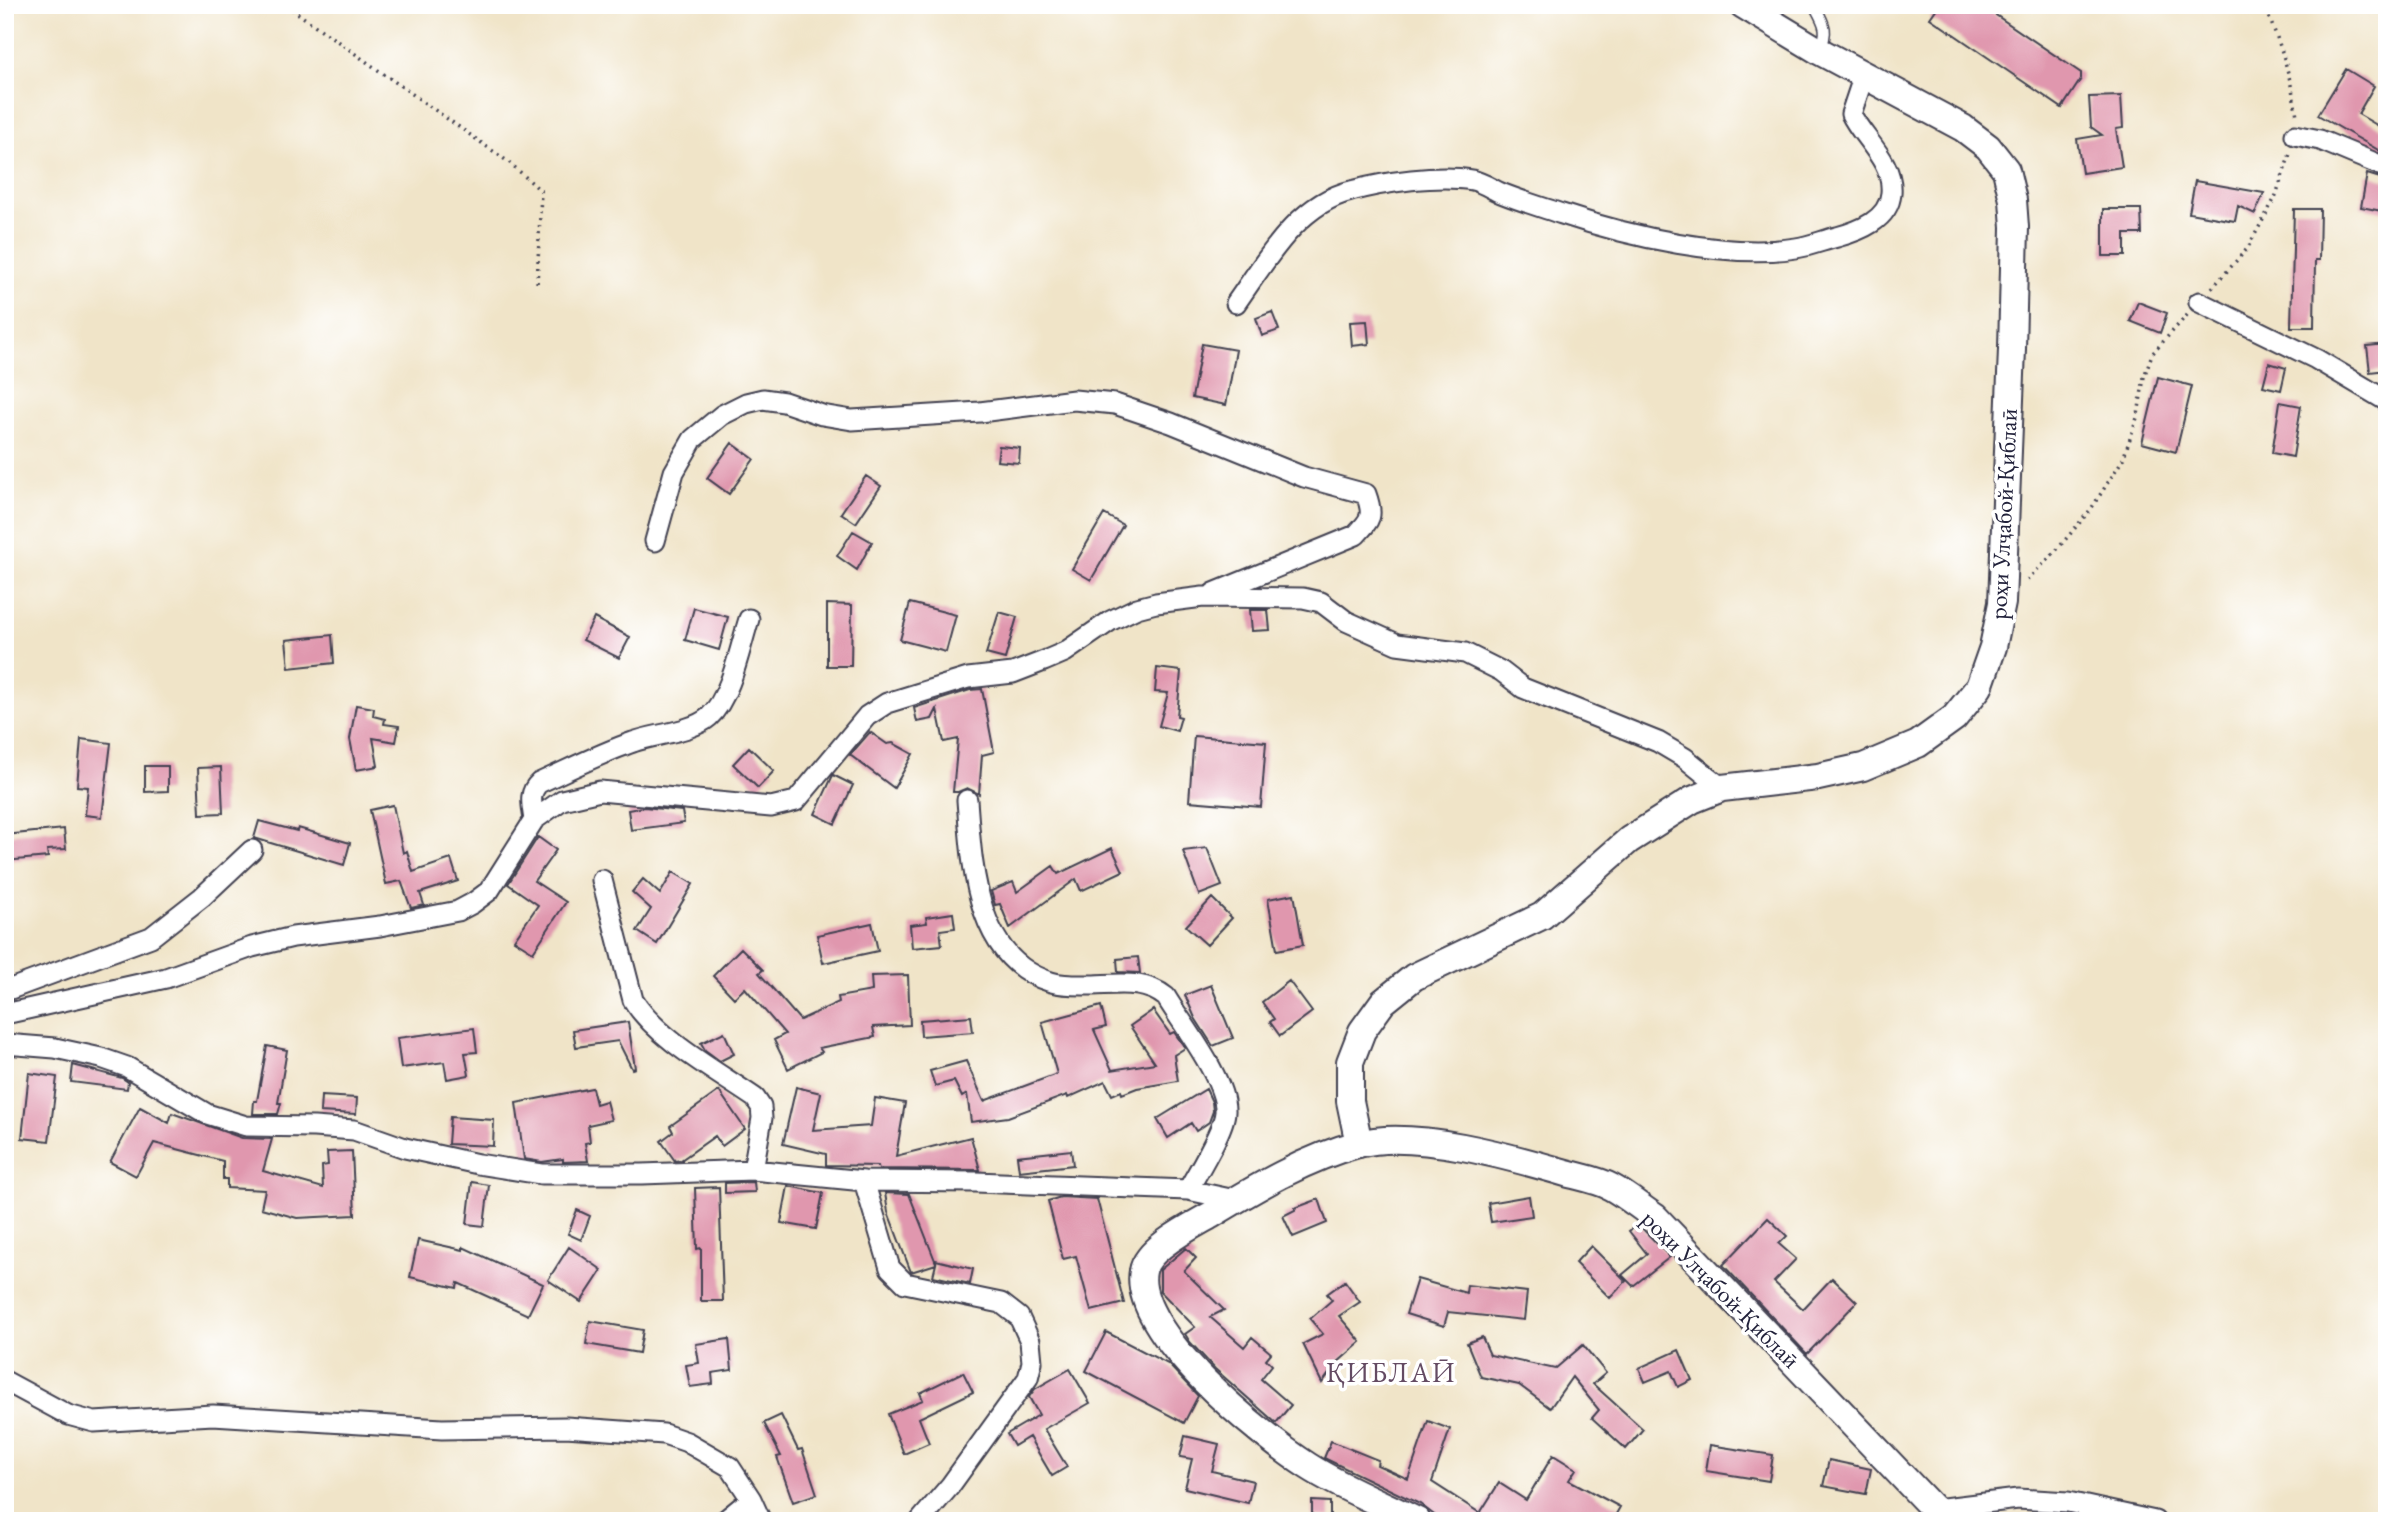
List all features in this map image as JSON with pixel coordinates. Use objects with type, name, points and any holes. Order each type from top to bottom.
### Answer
[{"type":"street","name":"роҳи Улҷабой-Қиблаӣ","points":[[1743,5],[1819,51],[1963,128],[1988,147],[2006,170],[2013,200],[2015,227],[2002,603],[1993,647],[1979,687],[1954,718],[1918,744],[1863,768],[1818,777],[1722,788],[1692,800],[1629,840],[1542,916],[1414,977],[1383,1002],[1362,1031],[1350,1062],[1350,1101],[1359,1144],[1392,1139],[1430,1142],[1525,1161],[1610,1186],[1655,1217],[1940,1515]]},
{"type":"street","points":[[1236,303],[1278,243],[1319,204],[1350,191],[1401,183],[1445,178],[1475,180],[1500,192],[1568,216],[1644,236],[1728,250],[1796,248],[1854,232],[1877,221],[1891,195],[1890,177],[1851,114],[1864,75]]},
{"type":"street","points":[[2295,135],[2320,140],[2387,168]]},
{"type":"street","points":[[2199,302],[2316,359],[2387,401]]},
{"type":"street","points":[[655,541],[674,472],[693,439],[722,415],[746,403],[763,399],[852,420],[980,412],[1074,400],[1115,404],[1171,423],[1304,477],[1366,494],[1372,510],[1369,522],[1356,535],[1203,597]]},
{"type":"street","points":[[5,1014],[166,978],[252,947],[293,937],[380,926],[458,911],[489,891],[534,820],[562,800],[600,792],[771,807],[796,801],[867,716],[887,703],[968,678],[1013,673],[1065,652],[1110,621],[1137,608],[1156,603],[1203,597],[1303,598],[1321,602],[1346,621],[1397,643],[1465,653],[1493,666],[1523,688],[1658,742],[1685,758],[1722,788]]},
{"type":"street","points":[[534,820],[532,789],[539,783],[632,742],[707,719],[728,685],[749,619]]},
{"type":"street","points":[[967,800],[972,872],[982,907],[1001,946],[1018,966],[1054,983],[1142,984],[1156,989],[1166,997],[1217,1078],[1225,1113],[1188,1190]]},
{"type":"street","points":[[5,991],[151,937],[194,904],[253,850]]},
{"type":"street","points":[[602,880],[633,1000],[641,1012],[654,1028],[755,1098],[761,1107],[762,1118],[753,1170]]},
{"type":"street","points":[[5,1044],[55,1048],[127,1067],[207,1114],[246,1126],[354,1130],[405,1148],[541,1174],[753,1170],[864,1181],[976,1182],[1188,1190],[1235,1200]]},
{"type":"street","points":[[1359,1144],[1304,1164],[1235,1200],[1182,1232],[1150,1255],[1143,1271],[1145,1295],[1158,1325],[1175,1348],[1227,1403],[1271,1440],[1310,1467],[1417,1521]]},
{"type":"street","points":[[864,1181],[890,1268],[905,1283],[1001,1303],[1019,1317],[1030,1341],[1032,1362],[1028,1378],[950,1486],[920,1521]]},
{"type":"street","points":[[5,1381],[68,1415],[94,1423],[213,1415],[442,1429],[566,1427],[664,1434],[687,1442],[730,1467],[751,1499],[761,1521]]},
{"type":"street","points":[[724,1521],[751,1499]]},
{"type":"street","points":[[1940,1515],[1974,1504],[2018,1499],[2068,1502],[2155,1521]]},
{"type":"lane","points":[[1814,5],[1825,27],[1827,38],[1819,51]]},
{"type":"path","points":[[286,5],[510,163],[541,191],[537,286]]},
{"type":"path","points":[[2002,603],[2055,552],[2091,509],[2123,458],[2138,415],[2144,377],[2152,354],[2247,249],[2275,198],[2298,121],[2293,90],[2263,5]]},
{"type":"building","points":[[1939,5],[1981,5],[2081,73],[2081,79],[2062,108],[1930,18]]},
{"type":"building","points":[[2346,69],[2374,86],[2358,114],[2387,131],[2387,155],[2318,115]]},
{"type":"building","points":[[2121,96],[2123,128],[2116,129],[2122,167],[2082,173],[2077,139],[2102,135],[2091,127],[2089,97]]},
{"type":"building","points":[[2367,174],[2387,180],[2387,212],[2361,207]]},
{"type":"building","points":[[2195,181],[2264,193],[2255,214],[2238,206],[2235,221],[2189,213]]},
{"type":"building","points":[[2103,209],[2141,209],[2142,234],[2125,234],[2125,256],[2103,256]]},
{"type":"building","points":[[2294,209],[2320,209],[2319,260],[2315,260],[2314,327],[2291,327]]},
{"type":"building","points":[[2138,302],[2167,313],[2160,333],[2130,321]]},
{"type":"building","points":[[1272,312],[1279,330],[1262,336],[1256,318]]},
{"type":"building","points":[[1367,321],[1369,344],[1352,346],[1350,322]]},
{"type":"building","points":[[1202,344],[1236,350],[1226,405],[1192,398]]},
{"type":"building","points":[[2387,344],[2387,370],[2370,372],[2367,346]]},
{"type":"building","points":[[2269,363],[2286,368],[2281,390],[2263,386]]},
{"type":"building","points":[[2158,377],[2192,386],[2176,452],[2142,443]]},
{"type":"building","points":[[2280,402],[2301,406],[2293,457],[2272,453]]},
{"type":"building","points":[[732,443],[754,459],[729,494],[707,478]]},
{"type":"building","points":[[999,446],[1020,448],[1019,463],[997,461]]},
{"type":"building","points":[[866,476],[881,486],[856,523],[841,513]]},
{"type":"building","points":[[1104,514],[1123,525],[1091,580],[1072,569]]},
{"type":"building","points":[[853,531],[872,542],[857,570],[837,556]]},
{"type":"building","points":[[910,603],[956,615],[946,652],[900,640]]},
{"type":"building","points":[[827,604],[852,605],[851,666],[827,666]]},
{"type":"building","points":[[694,608],[728,617],[719,650],[685,640]]},
{"type":"building","points":[[1250,610],[1268,610],[1270,630],[1252,631]]},
{"type":"building","points":[[999,612],[1017,617],[1005,659],[986,654]]},
{"type":"building","points":[[594,618],[630,637],[619,658],[583,640]]},
{"type":"building","points":[[332,635],[334,663],[289,668],[286,640]]},
{"type":"building","points":[[1157,668],[1181,671],[1177,716],[1181,717],[1177,731],[1159,726],[1168,693],[1155,692]]},
{"type":"building","points":[[982,689],[994,752],[982,755],[979,794],[967,788],[953,792],[958,739],[944,742],[937,709],[932,719],[917,722],[914,708],[970,690]]},
{"type":"building","points":[[356,705],[374,708],[373,716],[385,719],[384,724],[399,726],[396,742],[373,738],[378,766],[356,770],[350,739]]},
{"type":"building","points":[[870,732],[887,744],[893,743],[913,754],[894,788],[850,755]]},
{"type":"building","points":[[1194,736],[1266,742],[1261,807],[1189,801]]},
{"type":"building","points":[[81,739],[111,743],[102,817],[85,815],[88,787],[77,786]]},
{"type":"building","points":[[749,747],[774,771],[758,788],[733,764]]},
{"type":"building","points":[[145,766],[168,766],[168,791],[145,792]]},
{"type":"building","points":[[221,767],[223,813],[200,814],[198,768]]},
{"type":"building","points":[[833,775],[853,785],[835,824],[815,814]]},
{"type":"building","points":[[393,805],[403,853],[407,851],[413,872],[451,859],[458,881],[420,893],[424,905],[411,908],[401,881],[386,884],[370,810]]},
{"type":"building","points":[[644,807],[682,811],[684,823],[631,830],[628,810]]},
{"type":"building","points":[[259,821],[297,831],[298,828],[350,843],[344,865],[254,838]]},
{"type":"building","points":[[64,829],[66,849],[47,850],[48,857],[5,861],[5,835]]},
{"type":"building","points":[[538,837],[556,850],[534,881],[566,902],[533,952],[514,940],[538,905],[508,884]]},
{"type":"building","points":[[1112,848],[1123,871],[1081,891],[1076,879],[1010,928],[1000,904],[995,905],[991,891],[1013,882],[1017,892],[1053,866],[1058,874]]},
{"type":"building","points":[[1207,848],[1222,886],[1199,895],[1183,851]]},
{"type":"building","points":[[673,872],[693,884],[657,944],[637,931],[651,909],[632,892],[643,879],[660,894]]},
{"type":"building","points":[[1294,894],[1303,945],[1277,950],[1268,899]]},
{"type":"building","points":[[1212,898],[1232,918],[1207,945],[1186,926]]},
{"type":"building","points":[[953,913],[955,928],[940,930],[942,945],[912,948],[910,925],[927,923],[926,917]]},
{"type":"building","points":[[872,923],[878,951],[823,963],[817,935]]},
{"type":"building","points":[[741,948],[763,970],[759,973],[800,1020],[839,1002],[838,997],[872,991],[871,976],[908,975],[910,1025],[873,1027],[875,1037],[819,1048],[822,1052],[788,1069],[774,1040],[785,1034],[745,988],[734,998],[713,976]]},
{"type":"building","points":[[1138,957],[1140,973],[1118,972],[1117,959]]},
{"type":"building","points":[[1289,981],[1312,1012],[1280,1036],[1270,1022],[1274,1019],[1262,1002]]},
{"type":"building","points":[[1211,985],[1233,1038],[1213,1046],[1195,1018],[1185,995]]},
{"type":"building","points":[[1101,1006],[1106,1027],[1094,1030],[1112,1070],[1155,1063],[1130,1026],[1153,1010],[1170,1034],[1174,1032],[1185,1048],[1174,1055],[1178,1081],[1112,1095],[1105,1081],[1068,1098],[1067,1095],[1008,1117],[971,1122],[967,1094],[962,1097],[954,1081],[935,1086],[930,1071],[966,1061],[984,1101],[1057,1074],[1042,1022]]},
{"type":"building","points":[[971,1016],[973,1032],[921,1036],[920,1020]]},
{"type":"building","points":[[628,1022],[635,1068],[632,1069],[618,1041],[576,1047],[573,1030]]},
{"type":"building","points":[[474,1028],[477,1052],[465,1053],[469,1075],[447,1079],[444,1062],[401,1068],[397,1038]]},
{"type":"building","points":[[724,1032],[734,1054],[720,1061],[705,1050],[701,1043]]},
{"type":"building","points":[[267,1046],[287,1050],[278,1103],[281,1103],[278,1114],[253,1114],[254,1101],[257,1101]]},
{"type":"building","points":[[73,1065],[122,1078],[128,1082],[127,1089],[71,1082]]},
{"type":"building","points":[[29,1073],[57,1077],[49,1141],[22,1138]]},
{"type":"building","points":[[796,1087],[821,1093],[813,1130],[871,1126],[875,1098],[905,1103],[896,1156],[971,1137],[980,1170],[879,1169],[878,1166],[826,1165],[826,1154],[783,1144]]},
{"type":"building","points":[[592,1088],[596,1104],[606,1101],[611,1120],[588,1125],[590,1142],[585,1143],[588,1161],[563,1162],[563,1159],[542,1162],[524,1159],[516,1103]]},
{"type":"building","points":[[1206,1089],[1213,1111],[1209,1122],[1196,1131],[1191,1123],[1168,1138],[1157,1119]]},
{"type":"building","points":[[719,1091],[745,1129],[722,1146],[715,1136],[681,1160],[675,1161],[661,1141],[673,1132],[670,1126]]},
{"type":"building","points":[[321,1096],[357,1098],[356,1114],[320,1112]]},
{"type":"building","points":[[140,1107],[169,1123],[172,1113],[242,1138],[272,1139],[263,1171],[323,1188],[322,1166],[328,1165],[327,1152],[352,1151],[355,1215],[297,1218],[261,1208],[265,1190],[227,1188],[227,1179],[223,1179],[223,1161],[154,1143],[136,1176],[110,1162]]},
{"type":"building","points":[[450,1117],[494,1120],[493,1146],[448,1144]]},
{"type":"building","points":[[1071,1150],[1073,1165],[1019,1171],[1017,1156]]},
{"type":"building","points":[[472,1182],[489,1185],[484,1226],[467,1224]]},
{"type":"building","points":[[754,1182],[755,1192],[725,1193],[725,1183]]},
{"type":"building","points":[[788,1186],[823,1193],[816,1229],[781,1223]]},
{"type":"building","points":[[719,1187],[723,1301],[701,1301],[701,1248],[697,1249],[695,1188]]},
{"type":"building","points":[[885,1193],[909,1194],[936,1263],[936,1260],[973,1269],[970,1284],[933,1276],[936,1264],[911,1272],[888,1212]]},
{"type":"building","points":[[1529,1196],[1532,1216],[1491,1222],[1488,1203]]},
{"type":"building","points":[[1061,1197],[1097,1199],[1124,1303],[1091,1311],[1076,1256],[1063,1259],[1048,1201]]},
{"type":"building","points":[[1319,1199],[1327,1223],[1293,1237],[1283,1216],[1295,1208]]},
{"type":"building","points":[[577,1210],[590,1216],[581,1240],[568,1234]]},
{"type":"building","points":[[1768,1218],[1787,1236],[1779,1244],[1796,1259],[1774,1282],[1803,1309],[1832,1278],[1857,1302],[1807,1354],[1723,1265]]},
{"type":"building","points":[[1638,1224],[1670,1257],[1633,1286],[1622,1275],[1647,1254],[1629,1231]]},
{"type":"building","points":[[418,1240],[463,1250],[463,1247],[543,1284],[528,1315],[458,1283],[457,1288],[410,1277]]},
{"type":"building","points":[[1591,1246],[1626,1281],[1610,1298],[1575,1263]]},
{"type":"building","points":[[569,1247],[602,1270],[581,1302],[548,1280]]},
{"type":"building","points":[[1186,1248],[1196,1258],[1184,1271],[1224,1310],[1210,1317],[1244,1347],[1252,1337],[1271,1353],[1266,1359],[1272,1365],[1261,1379],[1291,1405],[1276,1423],[1215,1369],[1190,1342],[1185,1334],[1195,1327],[1160,1291],[1160,1270]]},
{"type":"building","points":[[1417,1279],[1466,1293],[1467,1285],[1527,1292],[1524,1320],[1448,1312],[1444,1326],[1406,1314]]},
{"type":"building","points":[[1345,1281],[1360,1302],[1339,1316],[1361,1342],[1337,1363],[1322,1383],[1303,1344],[1323,1334],[1310,1319],[1332,1300],[1327,1294]]},
{"type":"building","points":[[590,1321],[643,1330],[639,1353],[586,1344]]},
{"type":"building","points":[[1106,1332],[1168,1364],[1198,1396],[1184,1423],[1086,1371]]},
{"type":"building","points":[[1482,1337],[1490,1355],[1555,1369],[1583,1345],[1606,1373],[1593,1384],[1643,1429],[1626,1449],[1592,1418],[1599,1410],[1572,1377],[1550,1408],[1519,1385],[1481,1377],[1467,1343]]},
{"type":"building","points":[[729,1339],[732,1370],[712,1373],[713,1384],[690,1387],[686,1365],[699,1363],[696,1344]]},
{"type":"building","points":[[1679,1350],[1692,1380],[1678,1387],[1671,1371],[1645,1382],[1639,1368]]},
{"type":"building","points":[[1070,1369],[1090,1403],[1044,1429],[1067,1467],[1052,1476],[1029,1437],[1014,1446],[1007,1434],[1039,1415],[1029,1397],[1035,1389]]},
{"type":"building","points":[[963,1372],[973,1392],[919,1418],[929,1443],[904,1454],[888,1414],[923,1400],[920,1393]]},
{"type":"building","points":[[781,1415],[798,1450],[802,1449],[817,1494],[793,1502],[777,1457],[781,1456],[764,1423]]},
{"type":"building","points":[[1428,1421],[1450,1429],[1432,1482],[1480,1513],[1499,1483],[1526,1500],[1553,1455],[1576,1469],[1569,1480],[1620,1507],[1612,1521],[1442,1521],[1420,1504],[1324,1458],[1331,1441],[1378,1460],[1377,1465],[1408,1479]]},
{"type":"building","points":[[1185,1436],[1219,1444],[1212,1471],[1253,1481],[1248,1503],[1185,1488],[1192,1459],[1180,1457]]},
{"type":"building","points":[[1710,1445],[1773,1455],[1769,1481],[1706,1471]]},
{"type":"building","points":[[1829,1460],[1871,1469],[1866,1494],[1823,1486]]},
{"type":"building","points":[[1312,1501],[1330,1502],[1330,1517],[1312,1516]]},
{"type":"district","name":"ҚИБЛАӢ","points":[[1391,1372]]}]
